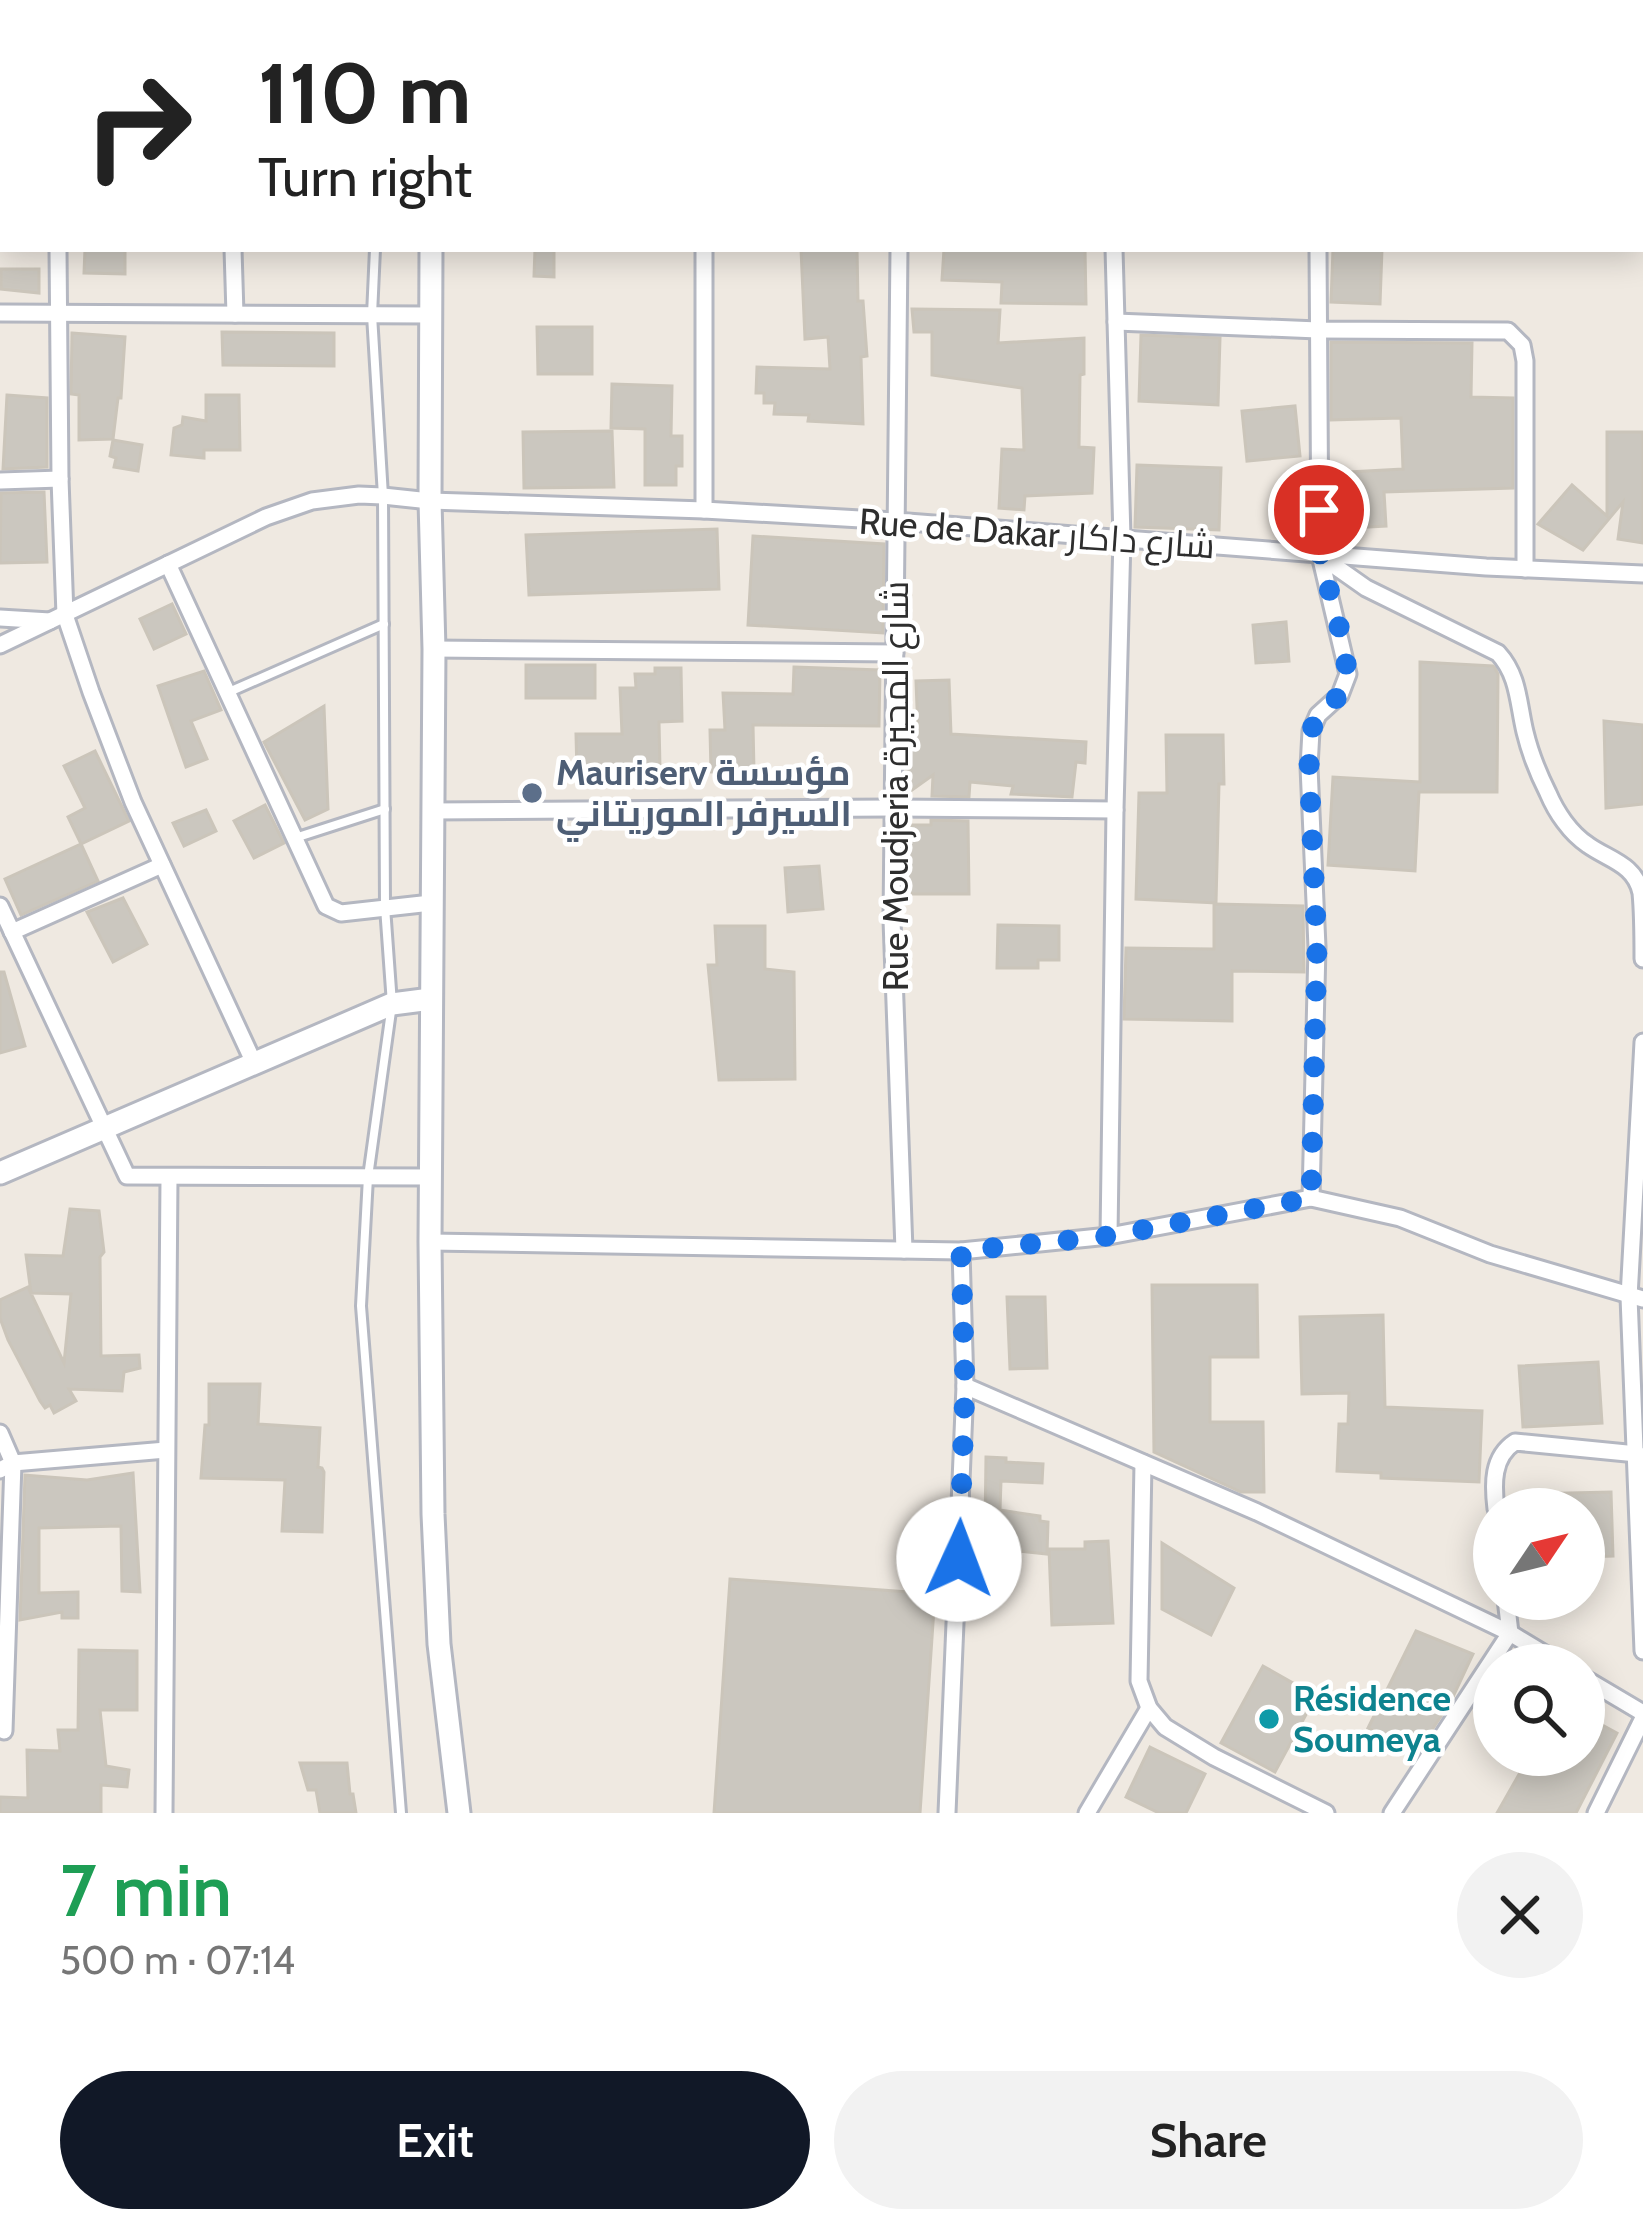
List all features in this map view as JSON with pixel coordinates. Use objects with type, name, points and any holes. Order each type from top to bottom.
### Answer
[{"type":"main road","points":[[431,252],[433,1514],[438,1622],[459,1813]]},
{"type":"main road","points":[[0,1173],[392,1004],[431,999]]},
{"type":"street","points":[[58,252],[59,618],[133,802],[254,1064]]},
{"type":"street","points":[[233,252],[235,314]]},
{"type":"street","points":[[704,252],[704,510]]},
{"type":"street","name":"Rue Moudjeria شارع المجيرة","points":[[899,252],[892,920],[904,1250]]},
{"type":"street","points":[[1109,1236],[1122,538],[1114,252]]},
{"type":"street","points":[[1311,1198],[1317,947],[1311,731],[1318,715],[1340,695],[1348,674],[1320,555],[1318,252]]},
{"type":"street","points":[[0,313],[431,316]]},
{"type":"street","points":[[1116,322],[1508,331],[1522,345],[1525,361],[1526,569]]},
{"type":"street","points":[[0,481],[60,479]]},
{"type":"street","name":"Rue de Dakar شارع داكار","points":[[0,645],[289,508],[335,497],[895,521],[1320,555],[1643,574]]},
{"type":"street","points":[[1320,555],[1366,588],[1498,653],[1507,662],[1517,684],[1533,759],[1550,799],[1587,845],[1633,874],[1641,892],[1643,959]]},
{"type":"street","points":[[169,564],[322,902],[341,913],[431,903]]},
{"type":"street","points":[[0,618],[59,618]]},
{"type":"street","points":[[434,650],[895,653]]},
{"type":"street","points":[[431,811],[1114,810]]},
{"type":"street","points":[[12,932],[162,865]]},
{"type":"street","points":[[0,906],[127,1176],[431,1177]]},
{"type":"street","points":[[1643,1042],[1636,1298],[1643,1652]]},
{"type":"street","points":[[164,1813],[170,1178]]},
{"type":"street","points":[[430,1242],[961,1251],[1109,1236],[1311,1198],[1400,1218],[1490,1254],[1636,1298]]},
{"type":"street","points":[[947,1813],[965,1386],[961,1251]]},
{"type":"street","points":[[965,1386],[1257,1512],[1528,1644]]},
{"type":"street","points":[[0,1433],[6,1466],[4,1731]]},
{"type":"street","points":[[1494,1488],[1497,1461],[1515,1442],[1640,1456]]},
{"type":"street","points":[[6,1466],[166,1450]]},
{"type":"street","points":[[1143,1463],[1139,1682],[1150,1708],[1165,1727],[1214,1757],[1326,1813]]},
{"type":"street","points":[[1392,1813],[1510,1633],[1508,1620]]},
{"type":"street","points":[[1596,1813],[1643,1716],[1605,1692]]},
{"type":"street","points":[[1087,1813],[1150,1708]]},
{"type":"lane","points":[[374,252],[372,315],[383,496],[386,907],[392,1004],[368,1177],[361,1306],[400,1813]]},
{"type":"lane","points":[[227,693],[384,624]]},
{"type":"lane","points":[[294,838],[385,809]]},
{"type":"building","points":[[85,252],[125,252],[125,274],[84,273]]},
{"type":"building","points":[[535,252],[554,252],[554,277],[534,276]]},
{"type":"building","points":[[801,252],[857,252],[858,301],[863,301],[867,356],[861,357],[863,424],[774,414],[775,403],[764,403],[764,393],[756,393],[757,367],[830,369],[828,337],[805,339]]},
{"type":"building","points":[[944,252],[1085,252],[1086,304],[1001,303],[1002,282],[942,280]]},
{"type":"building","points":[[1333,252],[1382,252],[1380,304],[1331,302]]},
{"type":"building","points":[[1,269],[39,269],[39,293],[1,289]]},
{"type":"building","points":[[912,309],[1000,310],[998,343],[1084,338],[1079,447],[1094,448],[1092,493],[1025,496],[1024,510],[999,508],[1002,449],[1024,450],[1022,388],[932,375],[932,332],[914,332]]},
{"type":"building","points":[[537,327],[592,327],[592,374],[538,374]]},
{"type":"building","points":[[222,332],[334,333],[334,366],[223,365]]},
{"type":"building","points":[[72,333],[125,337],[113,439],[79,440],[79,395],[71,394]]},
{"type":"building","points":[[1141,335],[1220,338],[1218,405],[1139,401]]},
{"type":"building","points":[[1331,342],[1472,343],[1471,397],[1513,398],[1513,488],[1384,492],[1386,526],[1332,529],[1331,473],[1403,469],[1401,418],[1331,420]]},
{"type":"building","points":[[612,384],[672,386],[671,436],[682,436],[682,466],[676,466],[676,485],[645,485],[645,429],[611,428]]},
{"type":"building","points":[[7,395],[47,398],[47,467],[3,469]]},
{"type":"building","points":[[206,395],[239,395],[240,450],[204,450],[204,458],[171,455],[174,428],[182,425],[183,417],[206,421]]},
{"type":"building","points":[[1295,406],[1300,456],[1247,461],[1242,411]]},
{"type":"building","points":[[612,431],[614,487],[524,488],[523,432]]},
{"type":"building","points":[[1607,432],[1643,432],[1643,543],[1618,539],[1623,502],[1583,550],[1538,524],[1572,485],[1607,516]]},
{"type":"building","points":[[113,440],[142,445],[138,471],[114,467]]},
{"type":"building","points":[[1137,465],[1221,468],[1219,530],[1135,527]]},
{"type":"building","points":[[44,492],[47,562],[0,563],[1,493]]},
{"type":"building","points":[[717,529],[719,589],[529,595],[526,535]]},
{"type":"building","points":[[753,536],[884,544],[883,633],[748,625]]},
{"type":"building","points":[[172,604],[186,634],[154,649],[140,619]]},
{"type":"building","points":[[1286,622],[1289,661],[1256,663],[1253,625]]},
{"type":"building","points":[[1420,662],[1495,668],[1497,792],[1419,792],[1415,871],[1328,865],[1333,777],[1420,782]]},
{"type":"building","points":[[526,665],[595,665],[595,698],[526,698]]},
{"type":"building","points":[[794,667],[880,670],[879,726],[753,725],[754,771],[711,772],[710,730],[725,730],[723,693],[793,694]]},
{"type":"building","points":[[655,668],[681,668],[682,721],[659,722],[660,768],[577,773],[576,734],[622,734],[620,688],[636,688],[635,674],[655,674]]},
{"type":"building","points":[[204,671],[221,710],[191,721],[207,759],[186,767],[158,686]]},
{"type":"building","points":[[949,680],[951,734],[1086,742],[1085,763],[1076,762],[1072,797],[1011,794],[1013,786],[970,782],[969,797],[932,796],[933,775],[905,795],[907,732],[918,733],[916,681]]},
{"type":"building","points":[[324,706],[328,809],[305,820],[264,742]]},
{"type":"building","points":[[1604,721],[1643,725],[1643,804],[1606,808]]},
{"type":"building","points":[[1166,735],[1223,735],[1216,903],[1136,899],[1139,793],[1167,793]]},
{"type":"building","points":[[95,751],[129,821],[81,844],[68,817],[85,808],[64,766]]},
{"type":"building","points":[[265,805],[284,843],[254,858],[234,821]]},
{"type":"building","points":[[206,810],[216,831],[184,846],[173,823]]},
{"type":"building","points":[[931,820],[968,821],[969,894],[904,894],[905,825],[931,825]]},
{"type":"building","points":[[81,844],[98,881],[21,915],[5,879]]},
{"type":"building","points":[[819,866],[823,909],[788,912],[785,868]]},
{"type":"building","points":[[123,898],[147,944],[113,962],[87,912]]},
{"type":"building","points":[[1214,904],[1303,906],[1304,972],[1232,971],[1232,1021],[1124,1019],[1126,948],[1214,949]]},
{"type":"building","points":[[998,925],[1059,926],[1059,960],[1038,960],[1038,968],[997,968]]},
{"type":"building","points":[[715,926],[765,926],[765,969],[794,972],[795,1079],[719,1080],[708,965],[717,965]]},
{"type":"building","points":[[0,972],[4,972],[25,1046],[0,1053]]},
{"type":"building","points":[[70,1209],[99,1211],[104,1252],[100,1257],[101,1356],[139,1355],[140,1368],[124,1372],[122,1391],[69,1389],[76,1401],[54,1413],[40,1401],[8,1340],[0,1300],[28,1287],[64,1363],[71,1294],[31,1293],[26,1255],[63,1256]]},
{"type":"building","points":[[1152,1285],[1257,1285],[1258,1357],[1210,1357],[1210,1422],[1263,1422],[1264,1492],[1241,1492],[1154,1452]]},
{"type":"building","points":[[1007,1297],[1045,1297],[1047,1368],[1010,1369]]},
{"type":"building","points":[[1383,1315],[1385,1407],[1482,1411],[1479,1482],[1337,1471],[1339,1424],[1348,1424],[1349,1393],[1302,1394],[1300,1317]]},
{"type":"building","points":[[1598,1362],[1602,1423],[1523,1427],[1519,1366]]},
{"type":"building","points":[[209,1384],[260,1384],[258,1424],[320,1428],[322,1532],[282,1531],[285,1480],[201,1478]]},
{"type":"building","points":[[986,1457],[1043,1464],[1042,1483],[1001,1481],[1000,1510],[1040,1516],[1040,1521],[1048,1522],[1047,1554],[988,1548],[989,1542],[980,1541],[985,1527]]},
{"type":"building","points":[[133,1473],[140,1592],[122,1591],[121,1526],[39,1528],[39,1593],[78,1592],[78,1618],[62,1618],[62,1612],[20,1620],[25,1475],[87,1480]]},
{"type":"building","points":[[1605,1492],[1611,1492],[1613,1556],[1605,1556]]},
{"type":"building","points":[[1108,1541],[1113,1623],[1052,1625],[1049,1549],[1085,1549],[1085,1542]]},
{"type":"building","points":[[1162,1543],[1234,1588],[1211,1635],[1162,1609]]},
{"type":"building","points":[[730,1579],[935,1594],[920,1813],[714,1813]]},
{"type":"building","points":[[1416,1631],[1473,1654],[1451,1701],[1418,1751],[1368,1728]]},
{"type":"building","points":[[79,1650],[137,1651],[137,1710],[100,1710],[106,1766],[129,1770],[127,1787],[101,1785],[101,1813],[0,1813],[0,1797],[28,1798],[27,1750],[60,1751],[58,1730],[78,1730]]},
{"type":"building","name":"Résidence Soumeya","points":[[1263,1666],[1316,1696],[1275,1772],[1221,1743]]},
{"type":"building","points":[[1605,1726],[1617,1733],[1605,1756]]},
{"type":"building","points":[[1150,1747],[1205,1774],[1186,1813],[1159,1813],[1126,1797]]},
{"type":"building","points":[[300,1763],[347,1763],[356,1813],[320,1813],[316,1790],[308,1790]]},
{"type":"building","points":[[1518,1776],[1595,1776],[1576,1813],[1497,1813]]},
{"type":"place","name":"Mauriserv مؤسسة السيرفر الموريتاني","points":[[532,793]]},
{"type":"place","name":"Résidence Soumeya","points":[[1269,1719]]},
{"type":"route","points":[[959,1559],[965,1386],[961,1251],[1109,1236],[1311,1198],[1317,947],[1311,731],[1318,715],[1346,686],[1348,674],[1320,555],[1319,510]]}]
